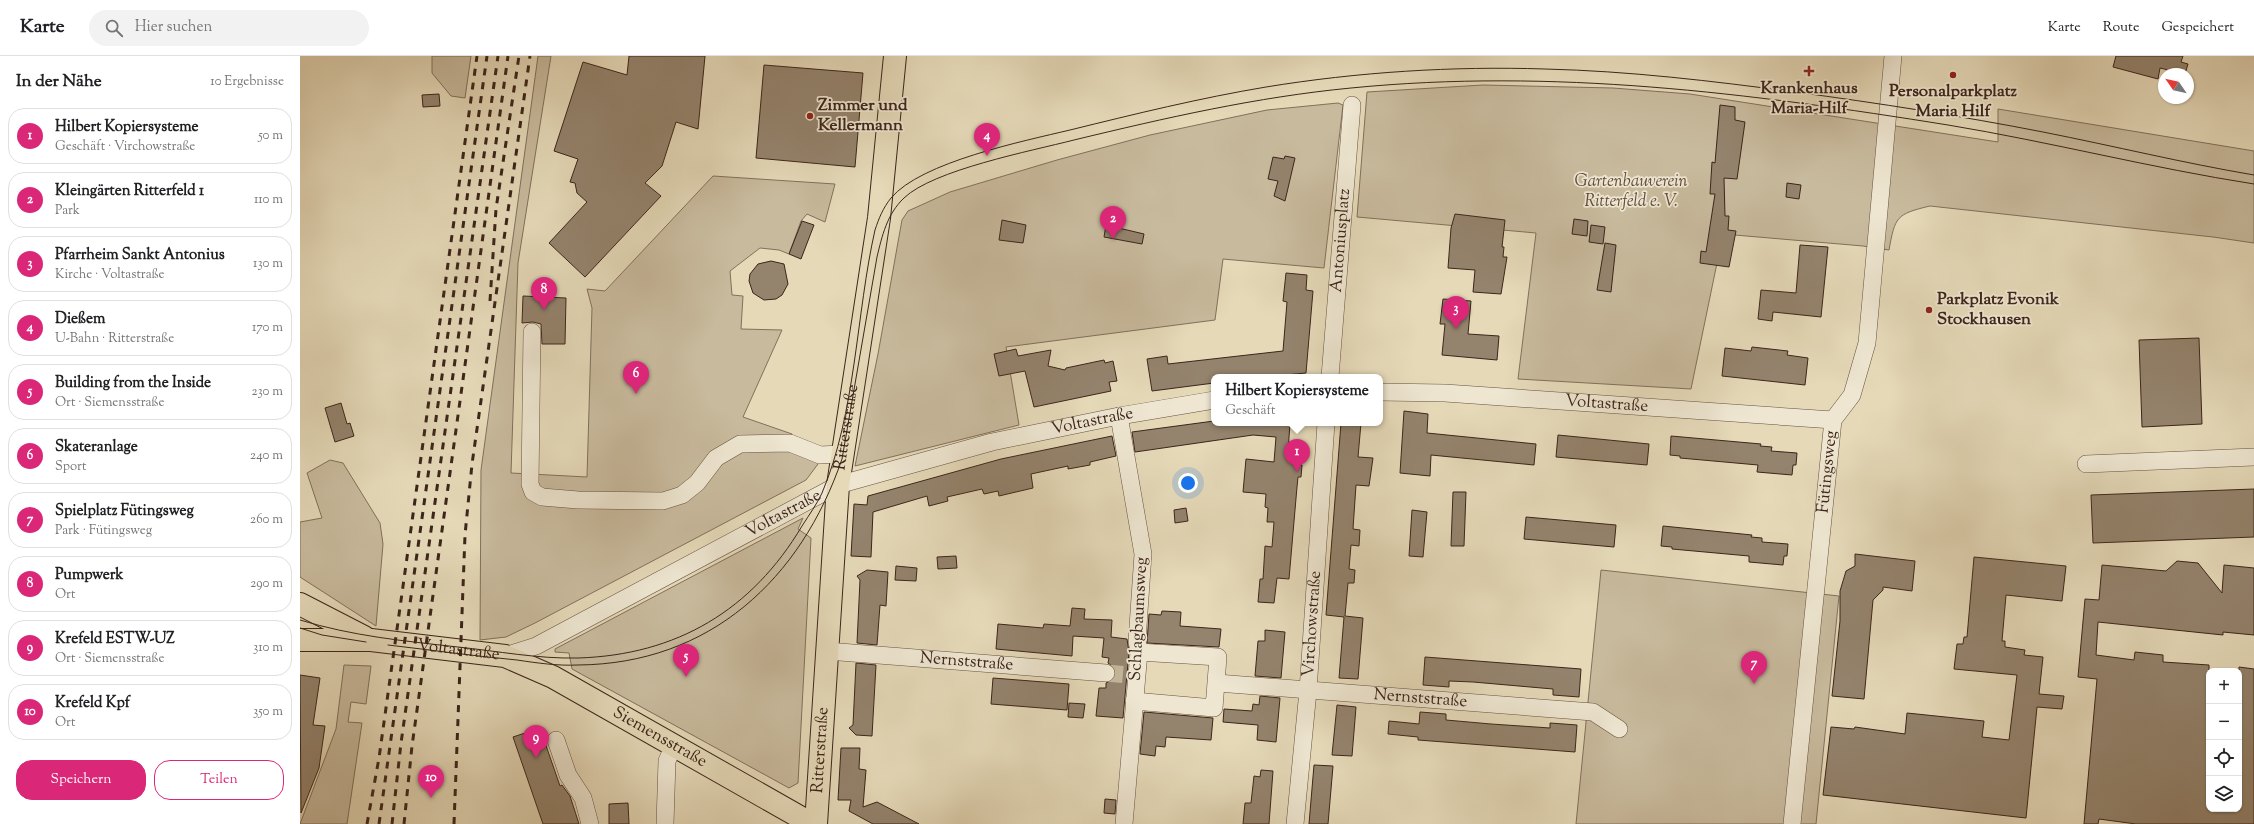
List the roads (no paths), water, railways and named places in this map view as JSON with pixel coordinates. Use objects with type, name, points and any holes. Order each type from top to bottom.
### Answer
[{"type":"main road","name":"Ritterstraße","points":[[816,824],[841,454],[879,218],[895,56]]},
{"type":"main road","name":"Voltastraße","points":[[300,604],[335,624],[371,640]]},
{"type":"main road","name":"Voltastraße","points":[[300,640],[371,640],[506,656]]},
{"type":"main road","name":"Siemensstraße","points":[[506,656],[553,677],[812,824]]},
{"type":"street","name":"Fütingsweg","points":[[1792,824],[1833,420],[1852,395],[1867,343],[1893,56]]},
{"type":"street","name":"Antoniusplatz","points":[[1330,374],[1352,105]]},
{"type":"street","points":[[532,332],[530,484],[533,492],[542,497],[578,500],[663,501],[682,495],[697,483],[716,458],[740,444],[790,444],[820,455],[841,454]]},
{"type":"street","name":"Voltastraße","points":[[1383,392],[1445,392],[1833,420]]},
{"type":"street","name":"Voltastraße","points":[[506,656],[536,646],[838,485],[992,442],[1119,416],[1211,401]]},
{"type":"street","name":"Schlagbaumsweg","points":[[1119,416],[1143,554],[1138,646],[1132,676],[1134,701],[1124,824]]},
{"type":"street","name":"Virchowstraße","points":[[1295,824],[1308,691],[1326,426]]},
{"type":"street","points":[[2086,464],[2254,457]]},
{"type":"street","points":[[1134,701],[1214,708],[1217,683],[1218,657],[1138,646]]},
{"type":"street","name":"Nernststraße","points":[[827,651],[1106,674]]},
{"type":"street","name":"Nernststraße","points":[[1217,683],[1593,712],[1619,729]]},
{"type":"street","points":[[556,740],[568,775],[583,798],[590,824]]},
{"type":"street","points":[[665,824],[667,761],[674,745]]},
{"type":"tunnel","points":[[1106,673],[1128,675]]},
{"type":"tram line","points":[[300,620],[320,626],[378,637],[473,649],[563,658],[614,655],[648,648],[679,637],[708,622],[735,604],[760,582],[782,556],[813,510],[822,493],[833,462],[849,397],[863,295],[875,230],[882,213],[891,198],[905,185],[925,174],[974,155],[1027,140],[1168,107],[1266,87],[1335,77],[1406,71],[1510,68],[1608,72],[1733,84],[1919,110],[2043,132],[2254,175]]},
{"type":"tram line","points":[[388,645],[555,665],[578,665],[626,661],[669,649],[709,631],[744,607],[775,577],[802,542],[824,502],[842,459],[877,257],[883,233],[893,211],[904,198],[918,188],[937,179],[959,170],[1033,150],[1211,109],[1316,92],[1427,83],[1502,81],[1576,82],[1725,94],[1873,113],[2025,139],[2216,178],[2254,184]]},
{"type":"tram line","points":[[300,628],[322,635],[366,642]]},
{"type":"railway","points":[[367,824],[379,758],[477,56]]},
{"type":"railway","points":[[379,824],[487,56]]},
{"type":"railway","points":[[392,824],[401,743],[498,56]]},
{"type":"railway","points":[[404,824],[412,746],[508,56]]},
{"type":"railway","points":[[490,301],[496,209],[519,56]]},
{"type":"railway","points":[[454,824],[465,535],[472,464],[530,56]]},
{"type":"place","name":"Krankenhaus Maria-Hilf","points":[[1809,71]]},
{"type":"place","name":"Personalparkplatz Maria Hilf","points":[[1953,75]]},
{"type":"place","name":"Zimmer und Kellermann","points":[[810,116]]},
{"type":"place","name":"Dießem","points":[[987,156]]},
{"type":"place","name":"Kleingärten Ritterfeld 1","points":[[1113,239]]},
{"type":"place","name":"Pumpwerk","points":[[544,310]]},
{"type":"place","name":"Parkplatz Evonik Stockhausen","points":[[1929,310]]},
{"type":"place","name":"Pfarrheim Sankt Antonius","points":[[1456,329]]},
{"type":"place","name":"Skateranlage","points":[[636,394]]},
{"type":"place","name":"Hilbert Kopiersysteme","points":[[1297,472]]},
{"type":"place","name":"Building from the Inside","points":[[686,677]]},
{"type":"place","name":"Spielplatz Fütingsweg","points":[[1754,684]]},
{"type":"place","name":"Krefeld ESTW-UZ","points":[[536,758]]},
{"type":"place","name":"Krefeld Kpf","points":[[431,798]]},
{"type":"park label","name":"Gartenbauverein Ritterfeld e. V.","points":[[1631,192]]}]
